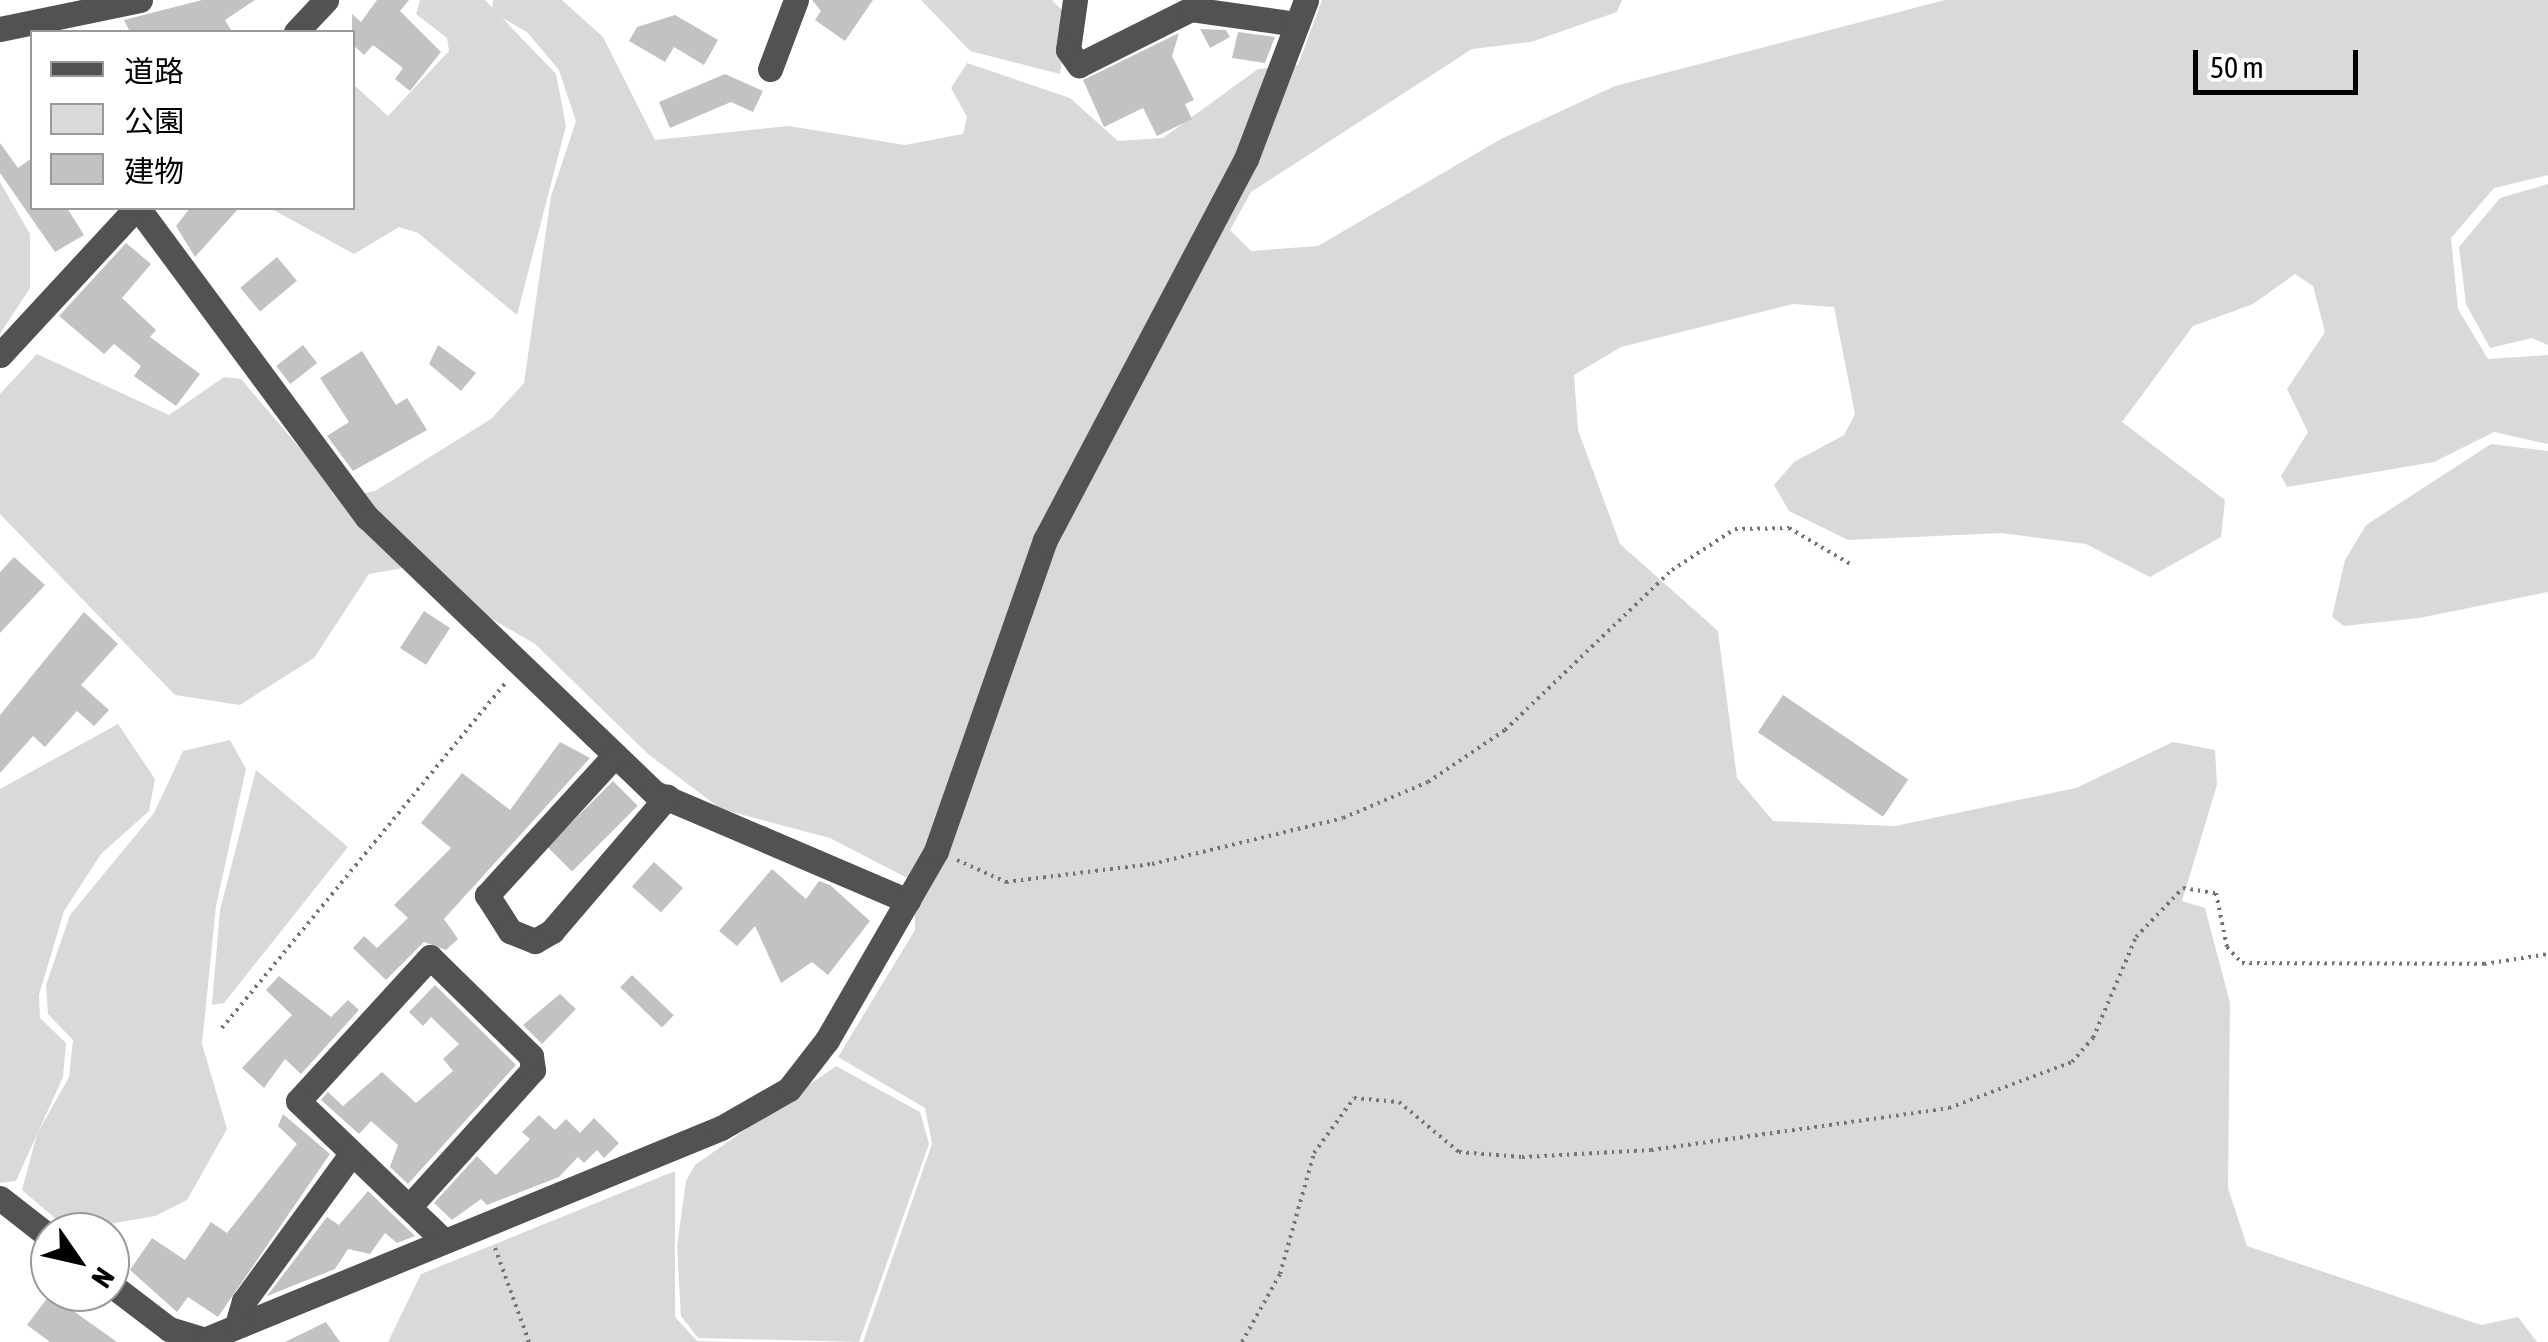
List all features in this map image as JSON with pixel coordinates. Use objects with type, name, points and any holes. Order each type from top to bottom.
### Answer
[{"type":"street","points":[[0,29],[110,3],[140,0]]},
{"type":"street","points":[[298,30],[326,0]]},
{"type":"street","points":[[770,69],[796,0]]},
{"type":"street","points":[[1075,0],[1068,50],[1079,65],[1191,9],[1297,24]]},
{"type":"street","points":[[130,1303],[166,1336],[204,1340],[483,1218],[721,1128],[789,1089],[936,851],[1045,540],[1246,159],[1306,0]]},
{"type":"street","points":[[0,354],[135,210]]},
{"type":"street","points":[[138,210],[367,517],[615,755],[666,798],[908,901]]},
{"type":"street","points":[[615,755],[486,895],[510,931],[534,941],[552,931],[666,798]]},
{"type":"street","points":[[408,1206],[533,1070],[531,1056],[430,957],[298,1102],[440,1237]]},
{"type":"street","points":[[237,1325],[244,1301],[352,1153]]},
{"type":"street","points":[[0,1198],[30,1221]]},
{"type":"path","points":[[936,851],[1006,882],[1152,864],[1343,818],[1428,782],[1505,730],[1672,570],[1735,529],[1789,528],[1850,564]]},
{"type":"path","points":[[222,1028],[521,664]]},
{"type":"path","points":[[1242,1342],[1280,1274],[1314,1153],[1354,1098],[1399,1102],[1459,1152],[1522,1158],[1651,1150],[1949,1108],[2072,1062],[2093,1038],[2136,938],[2182,888],[2216,893],[2227,947],[2242,963],[2484,964],[2548,954]]},
{"type":"path","points":[[483,1218],[529,1342]]},
{"type":"green space","points":[[420,0],[485,0],[556,74],[566,126],[517,315],[418,233],[399,227],[354,254],[274,210],[355,210],[355,86],[388,116],[449,51],[447,38],[416,14]]},
{"type":"green space","points":[[493,0],[562,0],[603,37],[655,140],[789,126],[905,145],[963,134],[967,117],[951,88],[967,63],[1070,98],[1118,141],[1163,138],[1258,69],[1298,65],[1322,0],[1622,0],[1617,12],[1531,42],[1472,49],[1251,192],[1230,230],[1251,251],[1318,246],[1501,139],[1615,86],[1945,0],[2548,0],[2548,175],[2494,188],[2451,238],[2458,309],[2488,359],[2548,355],[2548,444],[2494,432],[2434,462],[2287,487],[2281,476],[2308,432],[2287,389],[2325,332],[2313,286],[2295,274],[2253,304],[2193,326],[2122,422],[2225,500],[2221,537],[2150,577],[2086,544],[2002,533],[1848,540],[1789,511],[1774,485],[1794,462],[1844,435],[1855,414],[1834,307],[1793,304],[1621,347],[1574,375],[1578,430],[1620,544],[1718,631],[1737,778],[1773,821],[1895,826],[2076,788],[2173,742],[2215,750],[2217,785],[2182,901],[2205,908],[2230,1003],[2228,1188],[2247,1246],[2481,1325],[2518,1317],[2537,1342],[863,1342],[932,1144],[925,1108],[838,1057],[915,930],[915,882],[830,838],[721,809],[648,754],[535,644],[404,568],[369,574],[314,658],[240,705],[175,695],[0,514],[0,394],[37,354],[169,415],[224,377],[241,379],[341,497],[375,491],[491,419],[524,383],[551,196],[576,121],[559,70],[527,32],[492,12]]},
{"type":"green space","points":[[921,0],[1052,0],[1068,16],[1060,74],[970,51]]},
{"type":"green space","points":[[0,182],[30,234],[30,288],[0,334]]},
{"type":"green space","points":[[2548,184],[2548,345],[2532,338],[2490,348],[2466,304],[2459,247],[2500,198]]},
{"type":"green space","points":[[2491,444],[2548,451],[2548,592],[2419,618],[2344,626],[2332,617],[2345,560],[2366,525]]},
{"type":"green space","points":[[118,724],[155,779],[149,811],[101,854],[64,911],[39,995],[40,1018],[66,1043],[63,1077],[16,1181],[0,1183],[0,789]]},
{"type":"green space","points":[[230,740],[246,769],[216,906],[202,1044],[227,1129],[187,1200],[155,1216],[130,1220],[130,1212],[48,1212],[22,1190],[37,1134],[69,1077],[73,1040],[48,1014],[46,985],[70,915],[154,813],[183,751]]},
{"type":"green space","points":[[256,770],[348,847],[224,1003],[212,1005],[220,910]]},
{"type":"green space","points":[[836,1066],[920,1112],[929,1144],[859,1342],[698,1338],[681,1316],[677,1246],[686,1181],[695,1165]]},
{"type":"green space","points":[[675,1171],[675,1317],[697,1341],[744,1342],[388,1342],[421,1274]]},
{"type":"building","points":[[202,0],[255,0],[225,20],[231,30],[129,30],[124,20]]},
{"type":"building","points":[[377,0],[409,0],[400,11],[441,52],[410,91],[395,79],[403,68],[373,45],[364,55],[355,47],[352,14],[361,22]]},
{"type":"building","points":[[812,0],[873,0],[845,41],[815,20],[821,11]]},
{"type":"building","points":[[675,15],[718,40],[704,65],[674,47],[665,62],[629,41],[637,27]]},
{"type":"building","points":[[1200,29],[1226,30],[1230,37],[1210,48]]},
{"type":"building","points":[[1238,32],[1275,37],[1265,63],[1232,58]]},
{"type":"building","points":[[1179,33],[1172,56],[1194,100],[1185,104],[1192,119],[1157,136],[1143,108],[1104,127],[1083,80]]},
{"type":"building","points":[[725,74],[763,91],[753,112],[731,102],[670,128],[659,102]]},
{"type":"building","points":[[0,143],[18,168],[30,159],[30,210],[68,210],[84,235],[55,252],[0,173]]},
{"type":"building","points":[[188,210],[237,210],[195,257],[176,226]]},
{"type":"building","points":[[126,243],[151,264],[122,298],[156,330],[150,337],[200,374],[176,406],[134,376],[141,366],[114,344],[104,354],[59,316]]},
{"type":"building","points":[[277,257],[297,281],[260,312],[240,288]]},
{"type":"building","points":[[303,345],[317,363],[290,384],[276,366]]},
{"type":"building","points":[[438,345],[476,373],[461,391],[429,364]]},
{"type":"building","points":[[362,351],[396,405],[407,398],[427,430],[353,471],[327,436],[349,422],[320,378]]},
{"type":"building","points":[[14,557],[45,585],[0,633],[0,572]]},
{"type":"building","points":[[424,611],[450,628],[426,665],[400,648]]},
{"type":"building","points":[[84,612],[118,644],[81,685],[109,710],[94,726],[77,711],[45,747],[33,736],[0,773],[0,715]]},
{"type":"building","points":[[1783,695],[1908,779],[1883,817],[1758,732]]},
{"type":"building","points":[[560,742],[590,758],[444,919],[458,939],[446,950],[424,942],[386,980],[353,948],[364,936],[377,948],[408,918],[394,905],[451,848],[421,823],[462,773],[510,810]]},
{"type":"building","points":[[613,781],[638,806],[572,872],[547,847]]},
{"type":"building","points":[[654,862],[683,888],[661,913],[632,887]]},
{"type":"building","points":[[772,869],[806,899],[819,881],[830,885],[870,921],[828,975],[812,962],[781,983],[755,926],[737,946],[719,931]]},
{"type":"building","points":[[632,975],[674,1015],[662,1028],[620,987]]},
{"type":"building","points":[[279,976],[331,1017],[348,1000],[359,1010],[301,1074],[285,1059],[264,1088],[242,1068],[292,1015],[266,990]]},
{"type":"building","points":[[435,985],[516,1065],[408,1184],[390,1167],[398,1145],[371,1121],[359,1134],[321,1100],[328,1092],[343,1106],[382,1072],[416,1103],[453,1071],[443,1059],[459,1044],[431,1017],[423,1026],[409,1012]]},
{"type":"building","points":[[560,994],[576,1009],[542,1044],[523,1025]]},
{"type":"building","points":[[283,1114],[330,1154],[218,1317],[188,1297],[177,1312],[130,1270],[152,1238],[185,1260],[211,1222],[227,1233],[297,1144],[278,1126]]},
{"type":"building","points":[[539,1115],[555,1130],[566,1119],[580,1133],[594,1118],[619,1143],[604,1158],[597,1150],[584,1163],[578,1157],[559,1177],[487,1205],[481,1199],[452,1220],[434,1203],[477,1156],[496,1175],[530,1139],[522,1132]]},
{"type":"building","points":[[368,1191],[415,1236],[397,1243],[385,1233],[370,1254],[348,1249],[335,1269],[267,1296],[327,1217],[339,1225]]},
{"type":"building","points":[[37,1312],[75,1312],[117,1342],[50,1342],[27,1325]]},
{"type":"building","points":[[326,1322],[340,1342],[285,1342]]}]
